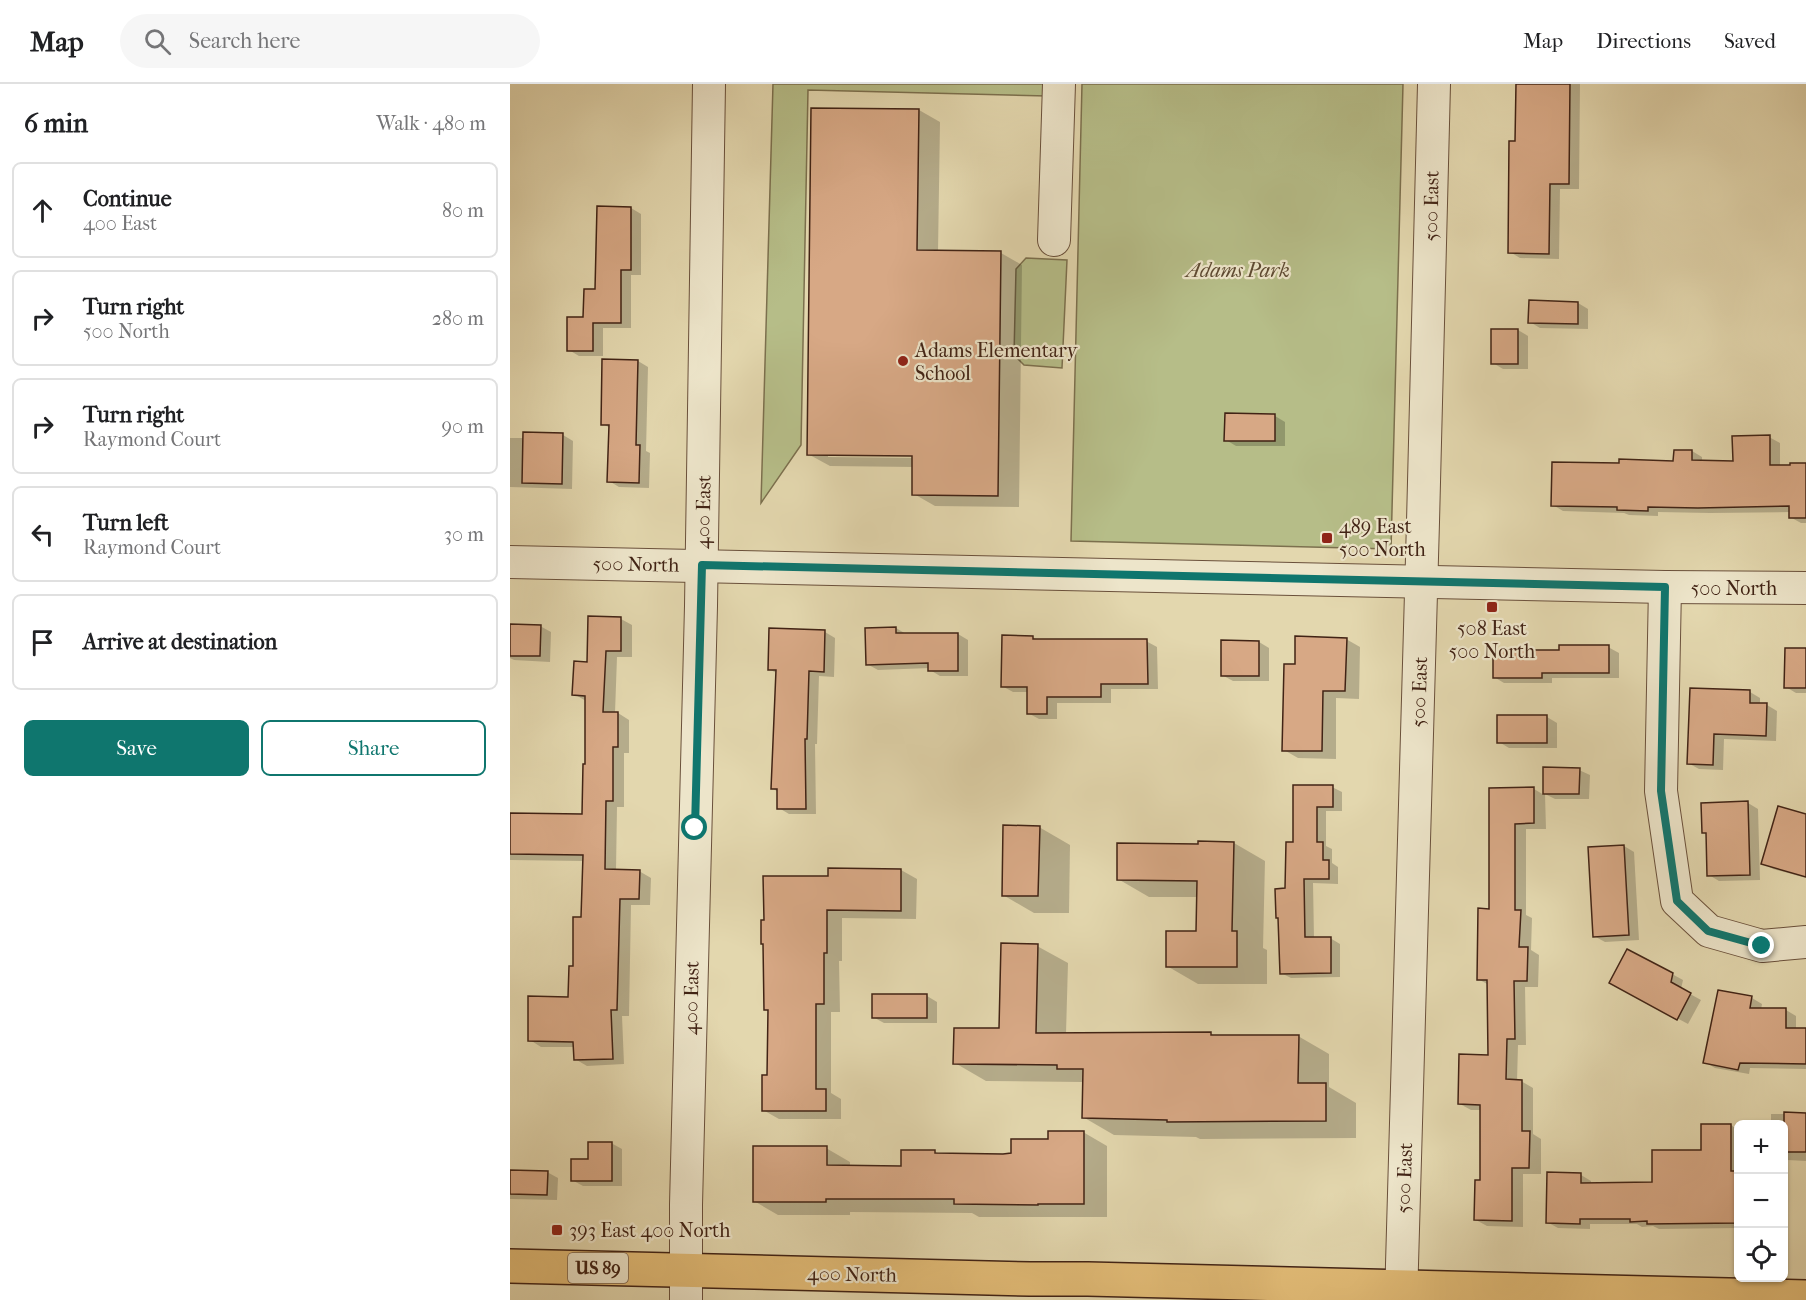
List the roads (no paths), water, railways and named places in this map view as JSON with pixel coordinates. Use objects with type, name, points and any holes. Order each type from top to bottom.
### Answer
[{"type":"main road","name":"400 North","points":[[510,1266],[686,1285],[1019,1278],[1088,1279],[1401,1294],[1806,1298]]},
{"type":"street","name":"400 East","points":[[686,1285],[702,565],[709,84]]},
{"type":"street","points":[[1054,240],[1059,84]]},
{"type":"street","name":"500 East","points":[[1401,1294],[1434,84]]},
{"type":"street","name":"500 North","points":[[510,562],[1665,587],[1806,588]]},
{"type":"street","points":[[1665,587],[1661,791],[1677,901],[1708,931],[1762,946],[1806,942]]},
{"type":"place","name":"Adams Elementary School","points":[[903,361]]},
{"type":"place","name":"489 East 500 North","points":[[1327,538]]},
{"type":"place","name":"508 East 500 North","points":[[1492,607]]},
{"type":"place","name":"393 East 400 North","points":[[557,1230]]},
{"type":"park label","name":"Adams Park","points":[[1238,270]]}]
